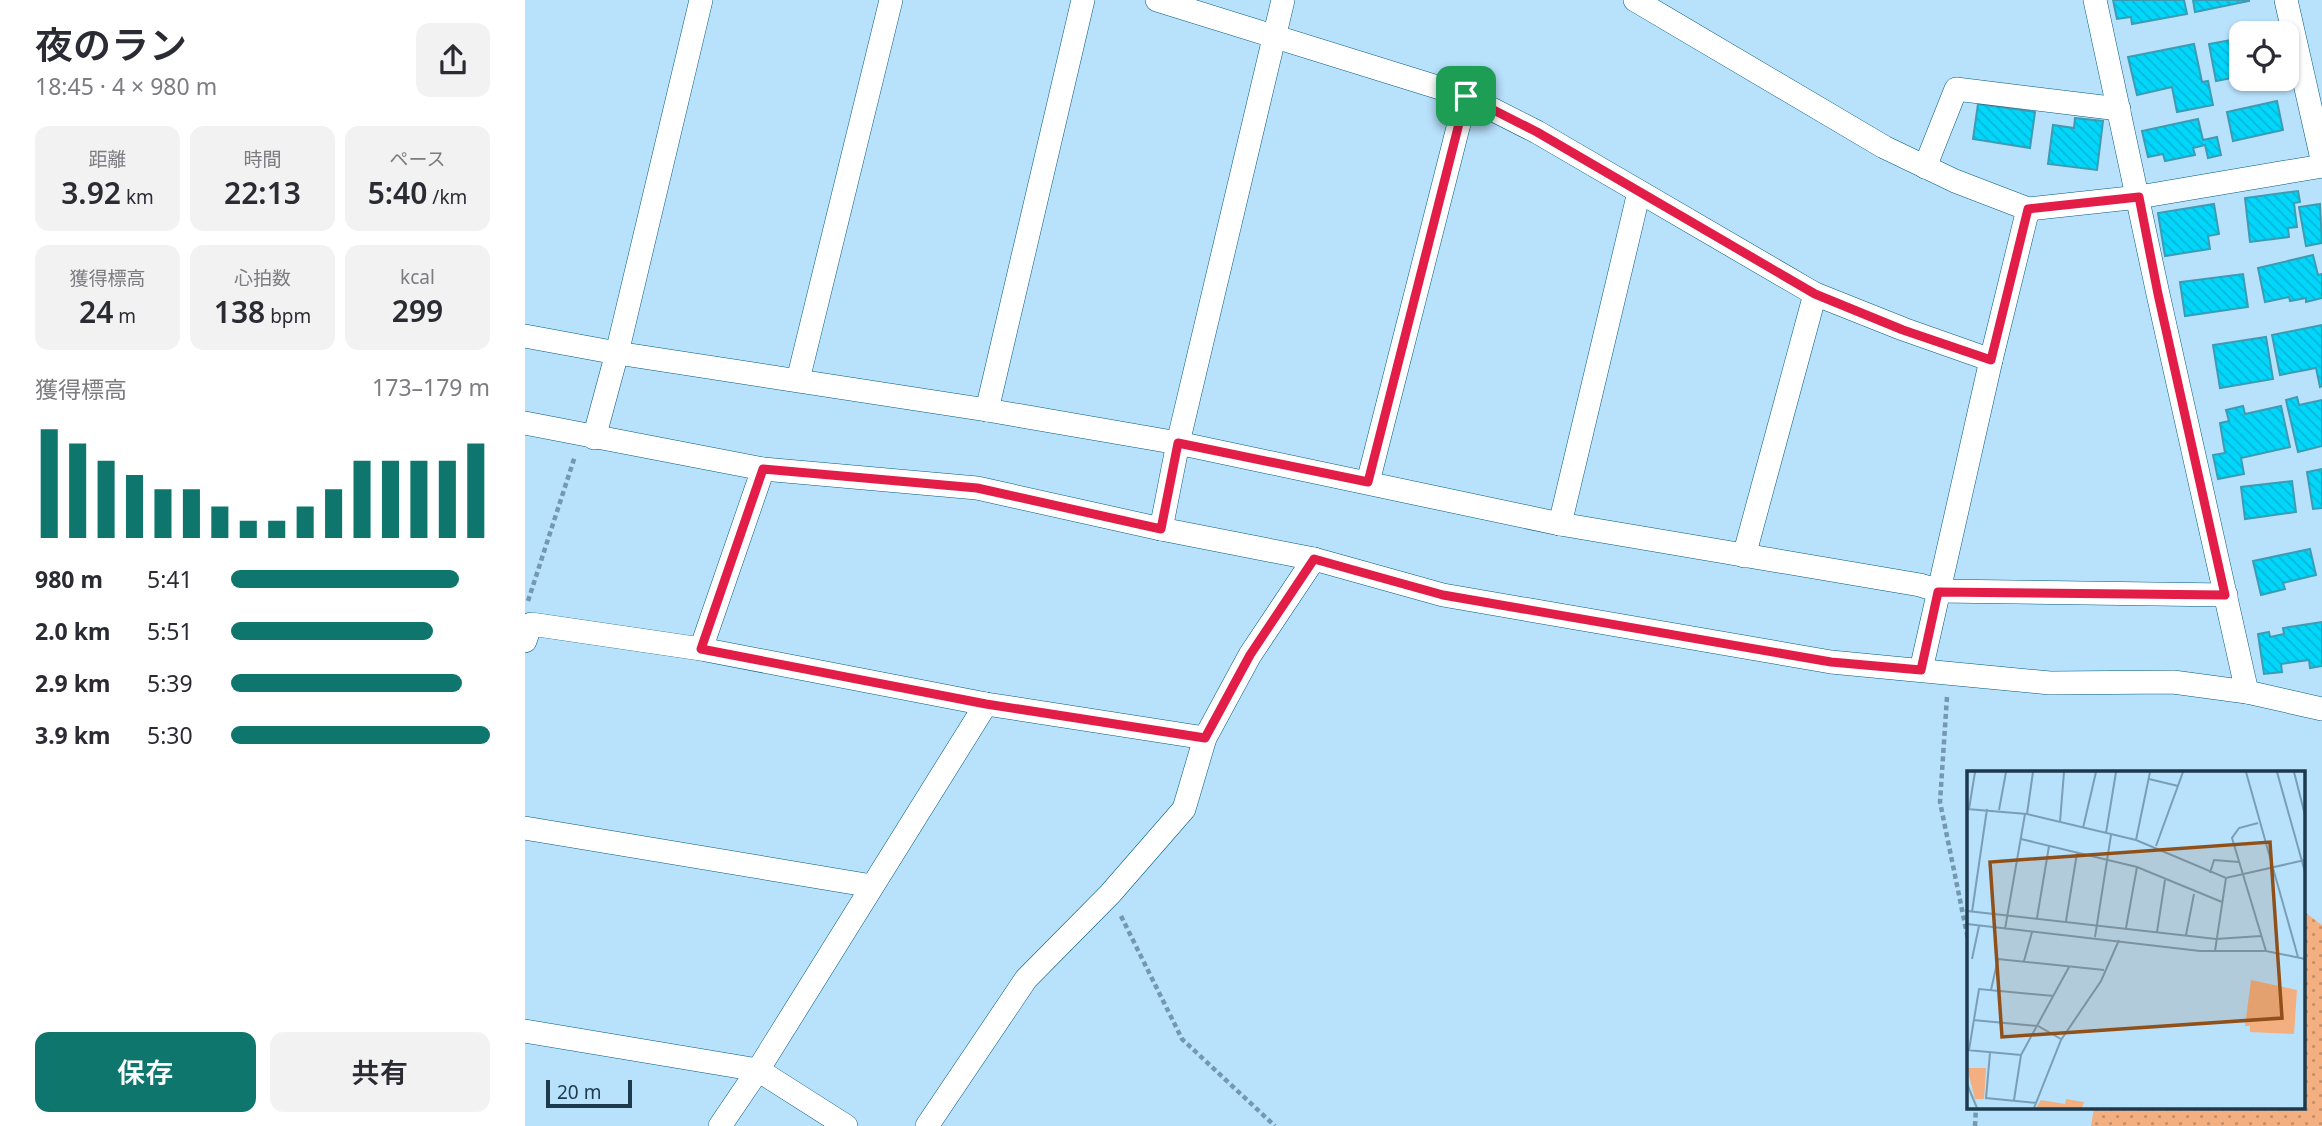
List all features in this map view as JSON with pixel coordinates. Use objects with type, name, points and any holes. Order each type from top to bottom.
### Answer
[{"type":"street","points":[[588,437],[617,353],[701,0]]},
{"type":"street","points":[[798,380],[891,0]]},
{"type":"street","points":[[988,410],[1083,0]]},
{"type":"street","points":[[1157,0],[1466,96],[1537,132],[1815,294],[1903,330],[1991,360]]},
{"type":"street","points":[[1161,529],[1178,443],[1283,0]]},
{"type":"street","points":[[1635,0],[1884,147],[1955,181],[2028,209],[2139,197],[2322,166]]},
{"type":"street","points":[[2095,0],[2247,692]]},
{"type":"street","points":[[2286,0],[2322,159]]},
{"type":"street","points":[[1925,167],[1956,89],[2119,109]]},
{"type":"street","points":[[1368,482],[1466,96]]},
{"type":"street","points":[[1560,524],[1639,192]]},
{"type":"street","points":[[1921,670],[2028,209]]},
{"type":"street","points":[[1744,556],[1815,294]]},
{"type":"street","points":[[525,336],[1178,443],[1560,524],[1920,585],[1938,592],[2225,595]]},
{"type":"street","points":[[525,423],[763,469],[977,488],[1161,529],[1314,559],[1443,595],[1831,662],[2050,684],[2173,682],[2247,692],[2322,709]]},
{"type":"street","points":[[701,649],[763,469]]},
{"type":"street","points":[[927,1126],[1026,979],[1110,894],[1184,809],[1205,738],[1250,655],[1314,559]]},
{"type":"street","points":[[525,641],[531,624],[701,649],[986,704],[1205,738]]},
{"type":"street","points":[[720,1126],[758,1070],[986,704]]},
{"type":"street","points":[[525,828],[872,886]]},
{"type":"street","points":[[525,1031],[758,1070],[846,1126]]},
{"type":"path","points":[[525,612],[588,437]]},
{"type":"path","points":[[1948,675],[1940,802],[1967,934]]},
{"type":"path","points":[[1110,894],[1182,1039],[1275,1126]]},
{"type":"path","points":[[1975,1126],[1976,1108]]},
{"type":"shaded area","points":[[2305,912],[2322,925],[2322,1126],[2091,1126],[2094,1108],[2305,1108]]},
{"type":"building","points":[[2113,0],[2184,0],[2187,14],[2132,24],[2131,17],[2117,19]]},
{"type":"building","points":[[2193,0],[2249,0],[2249,1],[2195,12]]},
{"type":"building","points":[[2229,40],[2229,78],[2216,81],[2209,44]]},
{"type":"building","points":[[2194,44],[2202,82],[2208,81],[2213,105],[2177,112],[2172,87],[2137,95],[2128,57]]},
{"type":"building","points":[[2277,101],[2283,130],[2233,141],[2227,112]]},
{"type":"building","points":[[1978,104],[2035,112],[2030,148],[1973,139]]},
{"type":"building","points":[[2075,118],[2103,121],[2097,170],[2048,164],[2053,125],[2074,128]]},
{"type":"building","points":[[2198,119],[2203,140],[2217,137],[2221,155],[2208,158],[2205,145],[2193,148],[2195,155],[2165,161],[2163,154],[2148,157],[2142,131]]},
{"type":"building","points":[[2298,191],[2300,202],[2294,203],[2297,227],[2288,228],[2289,237],[2250,242],[2245,198]]},
{"type":"building","points":[[2214,204],[2219,234],[2208,236],[2210,249],[2165,256],[2158,213]]},
{"type":"building","points":[[2320,204],[2322,243],[2306,246],[2299,207]]},
{"type":"building","points":[[2313,255],[2318,275],[2322,274],[2322,298],[2306,302],[2306,298],[2290,301],[2289,297],[2265,302],[2258,268]]},
{"type":"building","points":[[2243,274],[2248,307],[2185,316],[2180,282]]},
{"type":"building","points":[[2322,325],[2322,386],[2320,387],[2316,368],[2280,375],[2272,335]]},
{"type":"building","points":[[2266,337],[2273,379],[2220,388],[2213,345]]},
{"type":"building","points":[[2297,397],[2299,405],[2322,400],[2322,446],[2298,452],[2286,400]]},
{"type":"building","points":[[2243,406],[2245,414],[2281,406],[2290,447],[2241,458],[2244,474],[2218,479],[2213,455],[2225,453],[2220,423],[2229,421],[2226,410]]},
{"type":"building","points":[[2322,469],[2322,508],[2313,509],[2307,472]]},
{"type":"building","points":[[2292,481],[2296,512],[2245,519],[2241,487]]},
{"type":"building","points":[[2310,549],[2316,575],[2283,583],[2285,589],[2261,595],[2253,561]]},
{"type":"building","points":[[2322,622],[2322,666],[2310,668],[2309,660],[2281,664],[2282,672],[2264,674],[2258,634],[2269,632],[2270,637],[2284,634],[2283,628]]},
{"type":"route","points":[[1466,96],[1537,132],[1815,294],[1903,330],[1991,360],[2028,209],[2139,197],[2225,595],[1938,592],[1921,670],[1831,662],[1443,595],[1314,559],[1250,655],[1205,738],[986,704],[701,649],[763,469],[977,488],[1161,529],[1178,443],[1368,482],[1466,96]]}]
